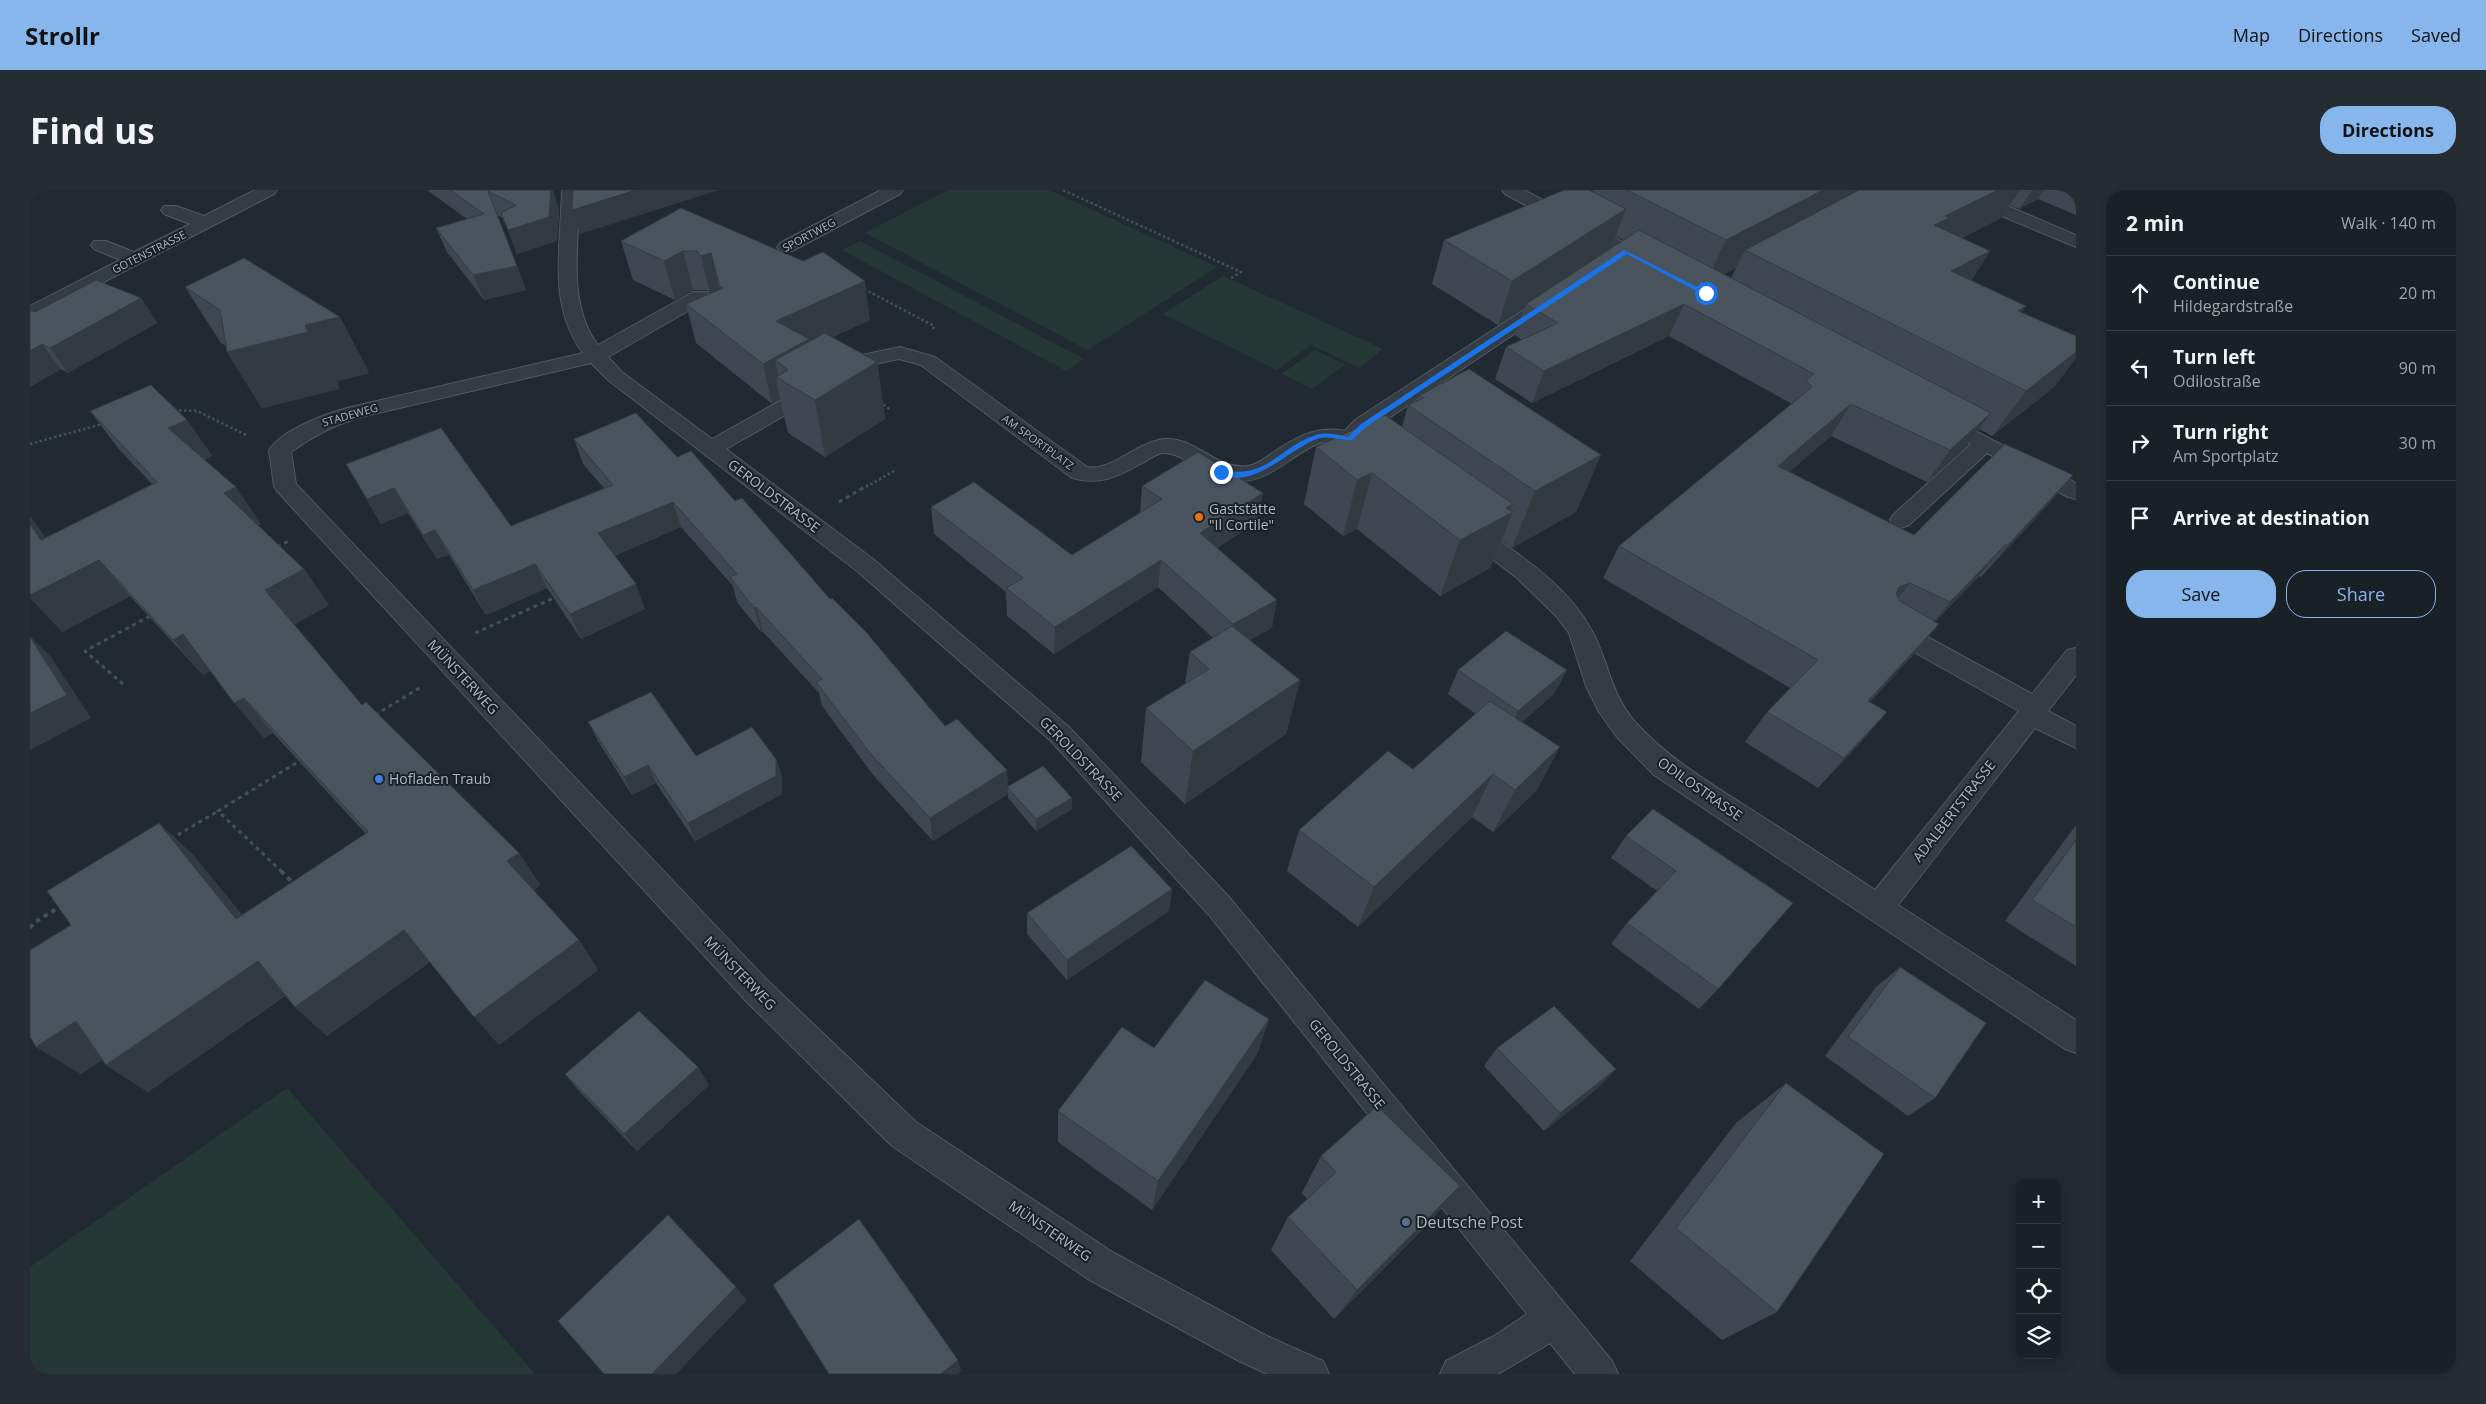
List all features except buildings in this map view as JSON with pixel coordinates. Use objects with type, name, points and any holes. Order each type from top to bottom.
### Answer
[{"type":"street","name":"GOTENSTRASSE","points":[[30,314],[268,190]]},
{"type":"street","name":"GEROLDSTRASSE","points":[[571,190],[569,287],[573,320],[594,356],[615,376],[865,565],[1060,734],[1219,906],[1599,1374]]},
{"type":"street","name":"SPORTWEG","points":[[786,247],[894,190]]},
{"type":"street","points":[[1510,190],[1618,257],[1662,270]]},
{"type":"street","points":[[1955,190],[2076,242]]},
{"type":"street","points":[[170,210],[205,223]]},
{"type":"street","points":[[100,245],[135,259]]},
{"type":"street","points":[[1365,455],[1350,439],[1364,425],[1569,289]]},
{"type":"street","points":[[594,356],[700,296]]},
{"type":"street","name":"AM SPORTPLATZ","points":[[711,449],[869,359],[900,353],[928,361],[1080,473],[1088,476],[1112,472],[1153,449],[1165,446],[1182,450],[1221,472],[1234,475],[1251,473],[1266,467],[1315,437],[1329,435],[1350,439]]},
{"type":"street","name":"STADEWEG","points":[[280,450],[302,433],[322,423],[351,413],[594,356]]},
{"type":"street","points":[[1924,410],[2076,492]]},
{"type":"street","points":[[1901,520],[1985,443]]},
{"type":"street","name":"MÜNSTERWEG","points":[[280,450],[285,486],[756,990],[904,1134],[1102,1266],[1252,1348],[1310,1374]]},
{"type":"street","name":"ODILOSTRASSE","points":[[1447,514],[1521,568],[1553,598],[1577,626],[1608,705],[1631,736],[1664,768],[2076,1038]]},
{"type":"street","points":[[1885,625],[2034,711],[2076,738]]},
{"type":"street","name":"ADALBERTSTRASSE","points":[[1877,908],[2076,657]]},
{"type":"street","points":[[1459,1374],[1507,1349],[1554,1318]]},
{"type":"path","points":[[1063,190],[1241,272],[1230,279]]},
{"type":"path","points":[[856,284],[934,326],[928,361]]},
{"type":"path","points":[[172,410],[197,411],[280,450]]},
{"type":"path","points":[[30,444],[106,423]]},
{"type":"path","points":[[805,520],[896,470]]},
{"type":"path","points":[[276,547],[320,524]]},
{"type":"path","points":[[369,718],[446,658],[562,594]]},
{"type":"path","points":[[123,684],[85,651],[155,613]]},
{"type":"path","points":[[168,842],[302,760]]},
{"type":"path","points":[[218,811],[300,890]]},
{"type":"path","points":[[30,928],[35,922],[68,902]]},
{"type":"green space","points":[[949,190],[1049,190],[1217,267],[1088,350],[865,233]]},
{"type":"green space","points":[[860,241],[1084,359],[1066,371],[842,250]]},
{"type":"green space","points":[[1223,276],[1383,349],[1359,368],[1311,345],[1277,370],[1163,314]]},
{"type":"green space","points":[[1315,350],[1345,364],[1312,389],[1282,374]]},
{"type":"green space","points":[[287,1088],[535,1374],[30,1374],[30,1267]]},
{"type":"place","name":"Gaststätte \"Il Cortile\"","points":[[1199,517]]},
{"type":"place","name":"Hofladen Traub","points":[[379,779]]},
{"type":"place","name":"Deutsche Post","points":[[1406,1222]]},
{"type":"route","points":[[1221,472],[1234,475],[1251,473],[1266,467],[1315,437],[1329,435],[1350,439],[1364,425],[1626,251],[1706,293]]}]
